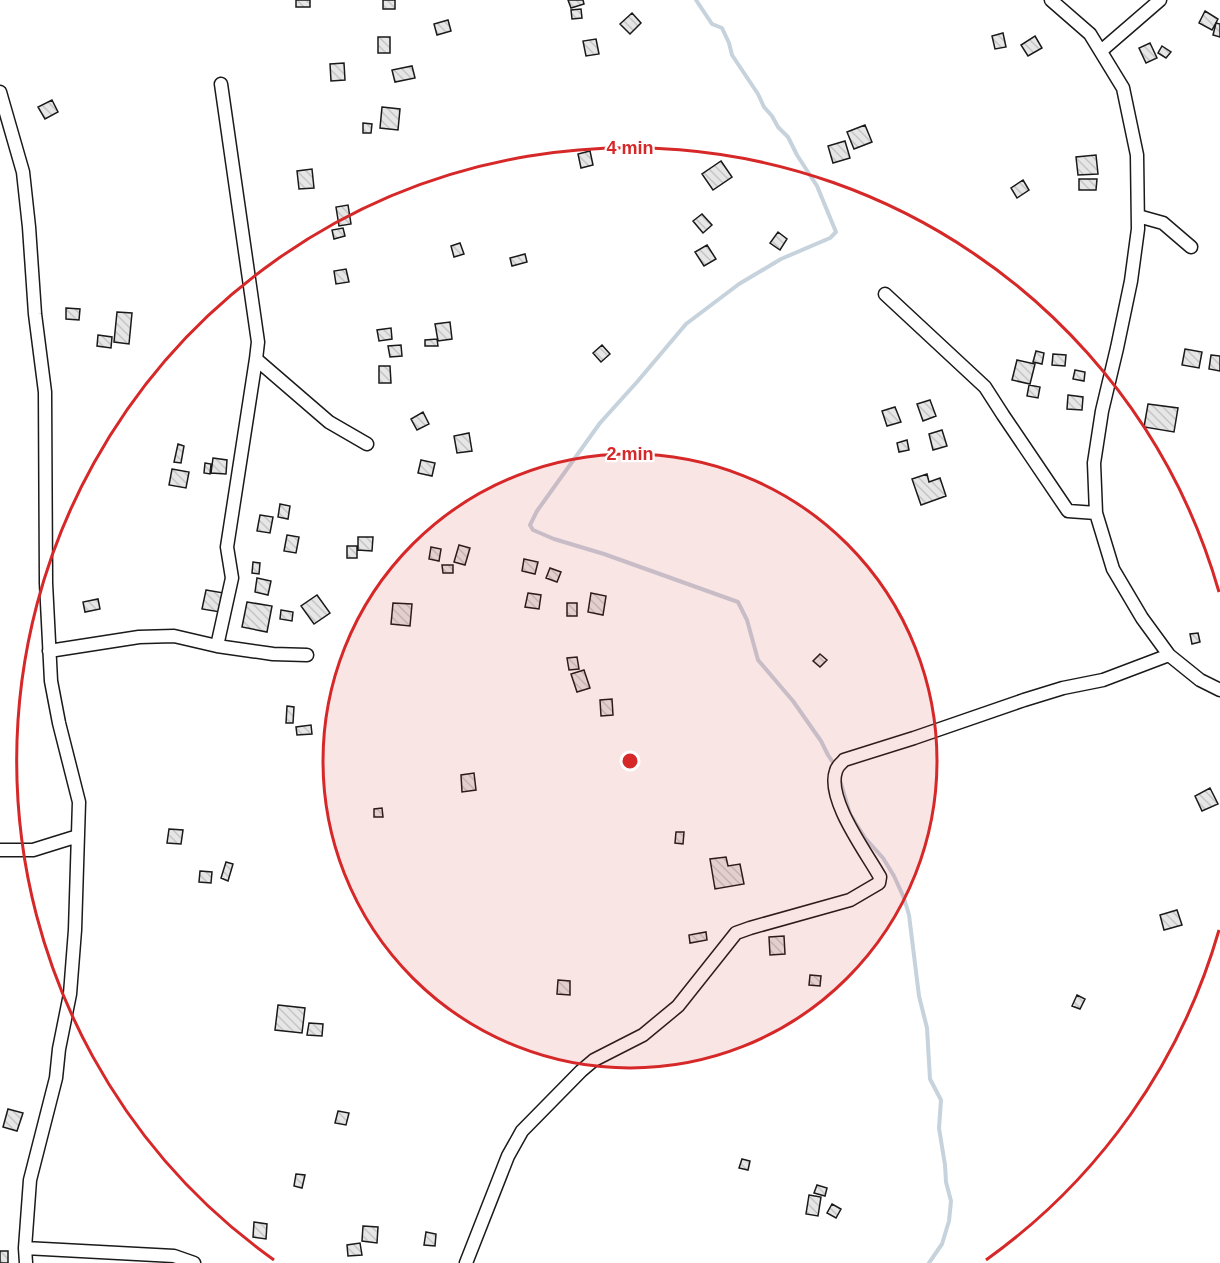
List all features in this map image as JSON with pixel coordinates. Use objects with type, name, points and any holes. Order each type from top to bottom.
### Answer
[{"type":"street","points":[[1051,0],[1090,34],[1124,88],[1137,155],[1138,229],[1131,281],[1118,348],[1102,411],[1094,463],[1096,513],[1113,569],[1142,618],[1169,655],[1200,680],[1220,690]]},
{"type":"street","points":[[1101,51],[1160,0]]},
{"type":"street","points":[[218,646],[232,578],[226,547],[258,342],[221,84]]},
{"type":"street","points":[[0,92],[23,172],[35,314],[45,392],[45,572],[51,681],[79,802],[75,930],[70,994],[59,1048],[56,1078],[30,1180],[26,1263]]},
{"type":"street","points":[[1138,216],[1163,223],[1191,247]]},
{"type":"street","points":[[885,294],[985,387],[1068,511],[1096,513]]},
{"type":"street","points":[[256,359],[329,422],[367,444]]},
{"type":"street","points":[[49,651],[139,637],[174,636],[218,646],[273,654],[308,655]]},
{"type":"street","points":[[466,1263],[508,1156],[522,1131],[581,1071],[594,1060],[643,1035],[678,1006],[736,933],[850,900],[879,883],[880,877],[841,810],[835,777],[837,768],[844,760],[1024,700],[1064,688],[1103,680],[1169,655]]},
{"type":"street","points":[[0,850],[33,850],[78,836]]},
{"type":"street","points":[[25,1248],[174,1256],[194,1263]]},
{"type":"building","points":[[296,0],[310,0],[310,7],[296,7]]},
{"type":"building","points":[[383,0],[395,0],[395,9],[383,9]]},
{"type":"building","points":[[568,0],[583,0],[584,4],[571,8]]},
{"type":"building","points":[[581,9],[582,18],[572,19],[571,10]]},
{"type":"building","points":[[1205,11],[1218,19],[1212,30],[1199,23]]},
{"type":"building","points":[[632,13],[641,23],[630,34],[620,24]]},
{"type":"building","points":[[448,20],[451,31],[437,35],[434,24]]},
{"type":"building","points":[[1216,23],[1220,24],[1220,37],[1213,35]]},
{"type":"building","points":[[1003,33],[1006,47],[995,49],[992,36]]},
{"type":"building","points":[[1035,36],[1042,48],[1028,56],[1021,45]]},
{"type":"building","points":[[378,37],[390,37],[390,53],[378,53]]},
{"type":"building","points":[[596,39],[599,54],[586,56],[583,41]]},
{"type":"building","points":[[1150,43],[1157,58],[1146,63],[1139,48]]},
{"type":"building","points":[[1162,46],[1171,52],[1166,58],[1158,53]]},
{"type":"building","points":[[344,63],[345,80],[331,81],[330,64]]},
{"type":"building","points":[[412,66],[415,78],[395,82],[392,70]]},
{"type":"building","points":[[52,100],[58,112],[45,119],[38,107]]},
{"type":"building","points":[[382,107],[400,109],[398,130],[380,128]]},
{"type":"building","points":[[363,123],[372,124],[371,133],[363,133]]},
{"type":"building","points":[[865,125],[872,142],[854,149],[847,132]]},
{"type":"building","points":[[845,141],[850,158],[833,163],[828,146]]},
{"type":"building","points":[[590,151],[593,165],[581,168],[578,154]]},
{"type":"building","points":[[1096,155],[1098,174],[1078,175],[1076,157]]},
{"type":"building","points":[[721,161],[732,177],[713,190],[702,174]]},
{"type":"building","points":[[312,169],[314,188],[299,189],[297,171]]},
{"type":"building","points":[[1079,179],[1097,179],[1096,190],[1079,190]]},
{"type":"building","points":[[1023,180],[1029,190],[1017,198],[1011,188]]},
{"type":"building","points":[[348,205],[351,224],[339,226],[336,207]]},
{"type":"building","points":[[702,214],[712,225],[703,233],[693,221]]},
{"type":"building","points":[[343,228],[345,236],[334,239],[332,230]]},
{"type":"building","points":[[778,232],[787,239],[780,250],[770,243]]},
{"type":"building","points":[[460,243],[464,254],[454,257],[451,246]]},
{"type":"building","points":[[707,245],[716,259],[704,266],[695,252]]},
{"type":"building","points":[[525,254],[527,262],[512,266],[510,258]]},
{"type":"building","points":[[346,269],[349,282],[336,284],[334,271]]},
{"type":"building","points":[[66,308],[80,309],[79,320],[66,319]]},
{"type":"building","points":[[117,312],[132,313],[129,344],[114,342]]},
{"type":"building","points":[[450,322],[452,339],[438,341],[435,324]]},
{"type":"building","points":[[391,328],[392,339],[379,341],[377,330]]},
{"type":"building","points":[[98,335],[112,337],[111,348],[97,346]]},
{"type":"building","points":[[437,339],[438,346],[425,346],[425,340]]},
{"type":"building","points":[[401,345],[402,356],[390,357],[388,346]]},
{"type":"building","points":[[602,345],[610,354],[601,362],[593,353]]},
{"type":"building","points":[[1185,349],[1202,352],[1199,368],[1182,365]]},
{"type":"building","points":[[1036,351],[1044,353],[1042,364],[1033,362]]},
{"type":"building","points":[[1053,354],[1066,355],[1065,366],[1052,365]]},
{"type":"building","points":[[1211,355],[1220,356],[1220,371],[1209,369]]},
{"type":"building","points":[[1017,360],[1035,364],[1030,384],[1012,380]]},
{"type":"building","points":[[379,366],[390,366],[391,383],[379,383]]},
{"type":"building","points":[[1075,370],[1085,372],[1084,381],[1073,379]]},
{"type":"building","points":[[1029,385],[1040,387],[1038,398],[1027,396]]},
{"type":"building","points":[[1068,395],[1083,397],[1082,410],[1067,409]]},
{"type":"building","points":[[930,400],[936,416],[923,421],[917,404]]},
{"type":"building","points":[[1148,404],[1178,408],[1174,432],[1144,427]]},
{"type":"building","points":[[895,407],[901,422],[887,426],[882,411]]},
{"type":"building","points":[[423,412],[429,424],[417,430],[411,419]]},
{"type":"building","points":[[942,430],[947,446],[933,450],[929,434]]},
{"type":"building","points":[[469,433],[472,451],[457,453],[454,436]]},
{"type":"building","points":[[907,440],[909,450],[899,452],[897,443]]},
{"type":"building","points":[[178,444],[184,446],[181,463],[174,462]]},
{"type":"building","points":[[213,458],[227,460],[226,474],[211,473]]},
{"type":"building","points":[[421,460],[435,463],[432,476],[418,473]]},
{"type":"building","points":[[205,463],[211,464],[210,474],[204,473]]},
{"type":"building","points":[[172,469],[189,472],[186,488],[169,485]]},
{"type":"building","points":[[927,474],[929,482],[940,478],[946,496],[921,505],[912,479]]},
{"type":"building","points":[[280,504],[290,506],[288,519],[278,517]]},
{"type":"building","points":[[260,515],[273,517],[270,533],[257,531]]},
{"type":"building","points":[[287,535],[299,537],[296,553],[284,551]]},
{"type":"building","points":[[358,537],[373,537],[372,551],[358,550]]},
{"type":"building","points":[[459,545],[470,548],[465,565],[454,562]]},
{"type":"building","points":[[347,546],[357,546],[357,558],[347,558]]},
{"type":"building","points":[[431,547],[441,549],[439,561],[429,559]]},
{"type":"building","points":[[524,559],[538,562],[535,574],[522,571]]},
{"type":"building","points":[[253,562],[260,563],[259,574],[252,573]]},
{"type":"building","points":[[442,565],[453,565],[453,573],[443,573]]},
{"type":"building","points":[[550,568],[561,572],[557,582],[546,578]]},
{"type":"building","points":[[257,578],[271,581],[268,595],[255,592]]},
{"type":"building","points":[[206,590],[224,593],[220,612],[202,609]]},
{"type":"building","points":[[528,593],[541,595],[539,609],[525,607]]},
{"type":"building","points":[[591,593],[606,596],[603,615],[588,612]]},
{"type":"building","points":[[317,595],[330,613],[314,624],[301,606]]},
{"type":"building","points":[[98,599],[100,609],[85,612],[83,602]]},
{"type":"building","points":[[247,602],[272,606],[267,632],[242,627]]},
{"type":"building","points":[[393,603],[412,604],[410,626],[391,624]]},
{"type":"building","points":[[567,603],[577,603],[577,616],[567,616]]},
{"type":"building","points":[[281,610],[293,612],[292,621],[280,619]]},
{"type":"building","points":[[1198,633],[1200,642],[1192,644],[1190,634]]},
{"type":"building","points":[[820,654],[827,660],[820,667],[813,661]]},
{"type":"building","points":[[577,657],[579,669],[569,670],[567,658]]},
{"type":"building","points":[[584,670],[590,688],[577,692],[571,674]]},
{"type":"building","points":[[612,699],[613,715],[601,716],[600,700]]},
{"type":"building","points":[[287,706],[294,707],[293,723],[286,723]]},
{"type":"building","points":[[311,725],[312,734],[297,735],[296,727]]},
{"type":"building","points":[[474,773],[476,790],[462,792],[461,775]]},
{"type":"building","points":[[1210,788],[1218,804],[1202,811],[1195,796]]},
{"type":"building","points":[[382,808],[383,817],[374,817],[374,809]]},
{"type":"building","points":[[169,829],[183,830],[181,844],[167,843]]},
{"type":"building","points":[[676,832],[684,832],[683,844],[675,843]]},
{"type":"building","points":[[726,857],[728,866],[740,864],[744,884],[715,889],[710,859]]},
{"type":"building","points":[[226,862],[233,864],[228,881],[221,878]]},
{"type":"building","points":[[200,871],[212,872],[211,883],[199,882]]},
{"type":"building","points":[[1177,910],[1182,925],[1164,930],[1160,915]]},
{"type":"building","points":[[706,932],[707,940],[690,943],[689,935]]},
{"type":"building","points":[[784,936],[785,954],[770,955],[769,937]]},
{"type":"building","points":[[810,975],[821,976],[820,986],[809,985]]},
{"type":"building","points":[[558,980],[570,981],[570,995],[557,994]]},
{"type":"building","points":[[1077,995],[1085,999],[1080,1009],[1072,1006]]},
{"type":"building","points":[[278,1005],[305,1008],[302,1033],[275,1030]]},
{"type":"building","points":[[309,1023],[323,1024],[322,1036],[307,1035]]},
{"type":"building","points":[[8,1109],[23,1113],[17,1131],[3,1127]]},
{"type":"building","points":[[338,1111],[349,1113],[346,1125],[335,1123]]},
{"type":"building","points":[[742,1159],[750,1161],[748,1170],[739,1168]]},
{"type":"building","points":[[296,1174],[305,1175],[302,1188],[294,1186]]},
{"type":"building","points":[[817,1185],[827,1188],[825,1196],[814,1193]]},
{"type":"building","points":[[809,1195],[821,1197],[818,1216],[806,1214]]},
{"type":"building","points":[[832,1204],[841,1209],[836,1218],[827,1213]]},
{"type":"building","points":[[254,1222],[267,1224],[266,1239],[253,1237]]},
{"type":"building","points":[[363,1226],[378,1227],[377,1243],[362,1241]]},
{"type":"building","points":[[426,1232],[436,1234],[435,1246],[424,1245]]},
{"type":"building","points":[[360,1243],[362,1255],[348,1256],[347,1245]]},
{"type":"building","points":[[0,1251],[8,1251],[8,1263],[0,1263]]},
{"type":"waterway","points":[[696,0],[712,24],[722,28],[732,55],[764,107],[788,137],[817,186],[836,232],[830,238],[781,259],[739,284],[686,324],[600,423],[537,511],[530,525],[533,530],[554,539],[604,554],[738,602],[747,620],[758,660],[793,701],[836,767]]},
{"type":"waterway","points":[[840,780],[850,814],[894,876],[909,915],[919,996],[927,1028],[930,1079],[941,1100],[939,1128],[946,1182],[951,1201],[949,1221],[942,1244],[929,1263]]}]
